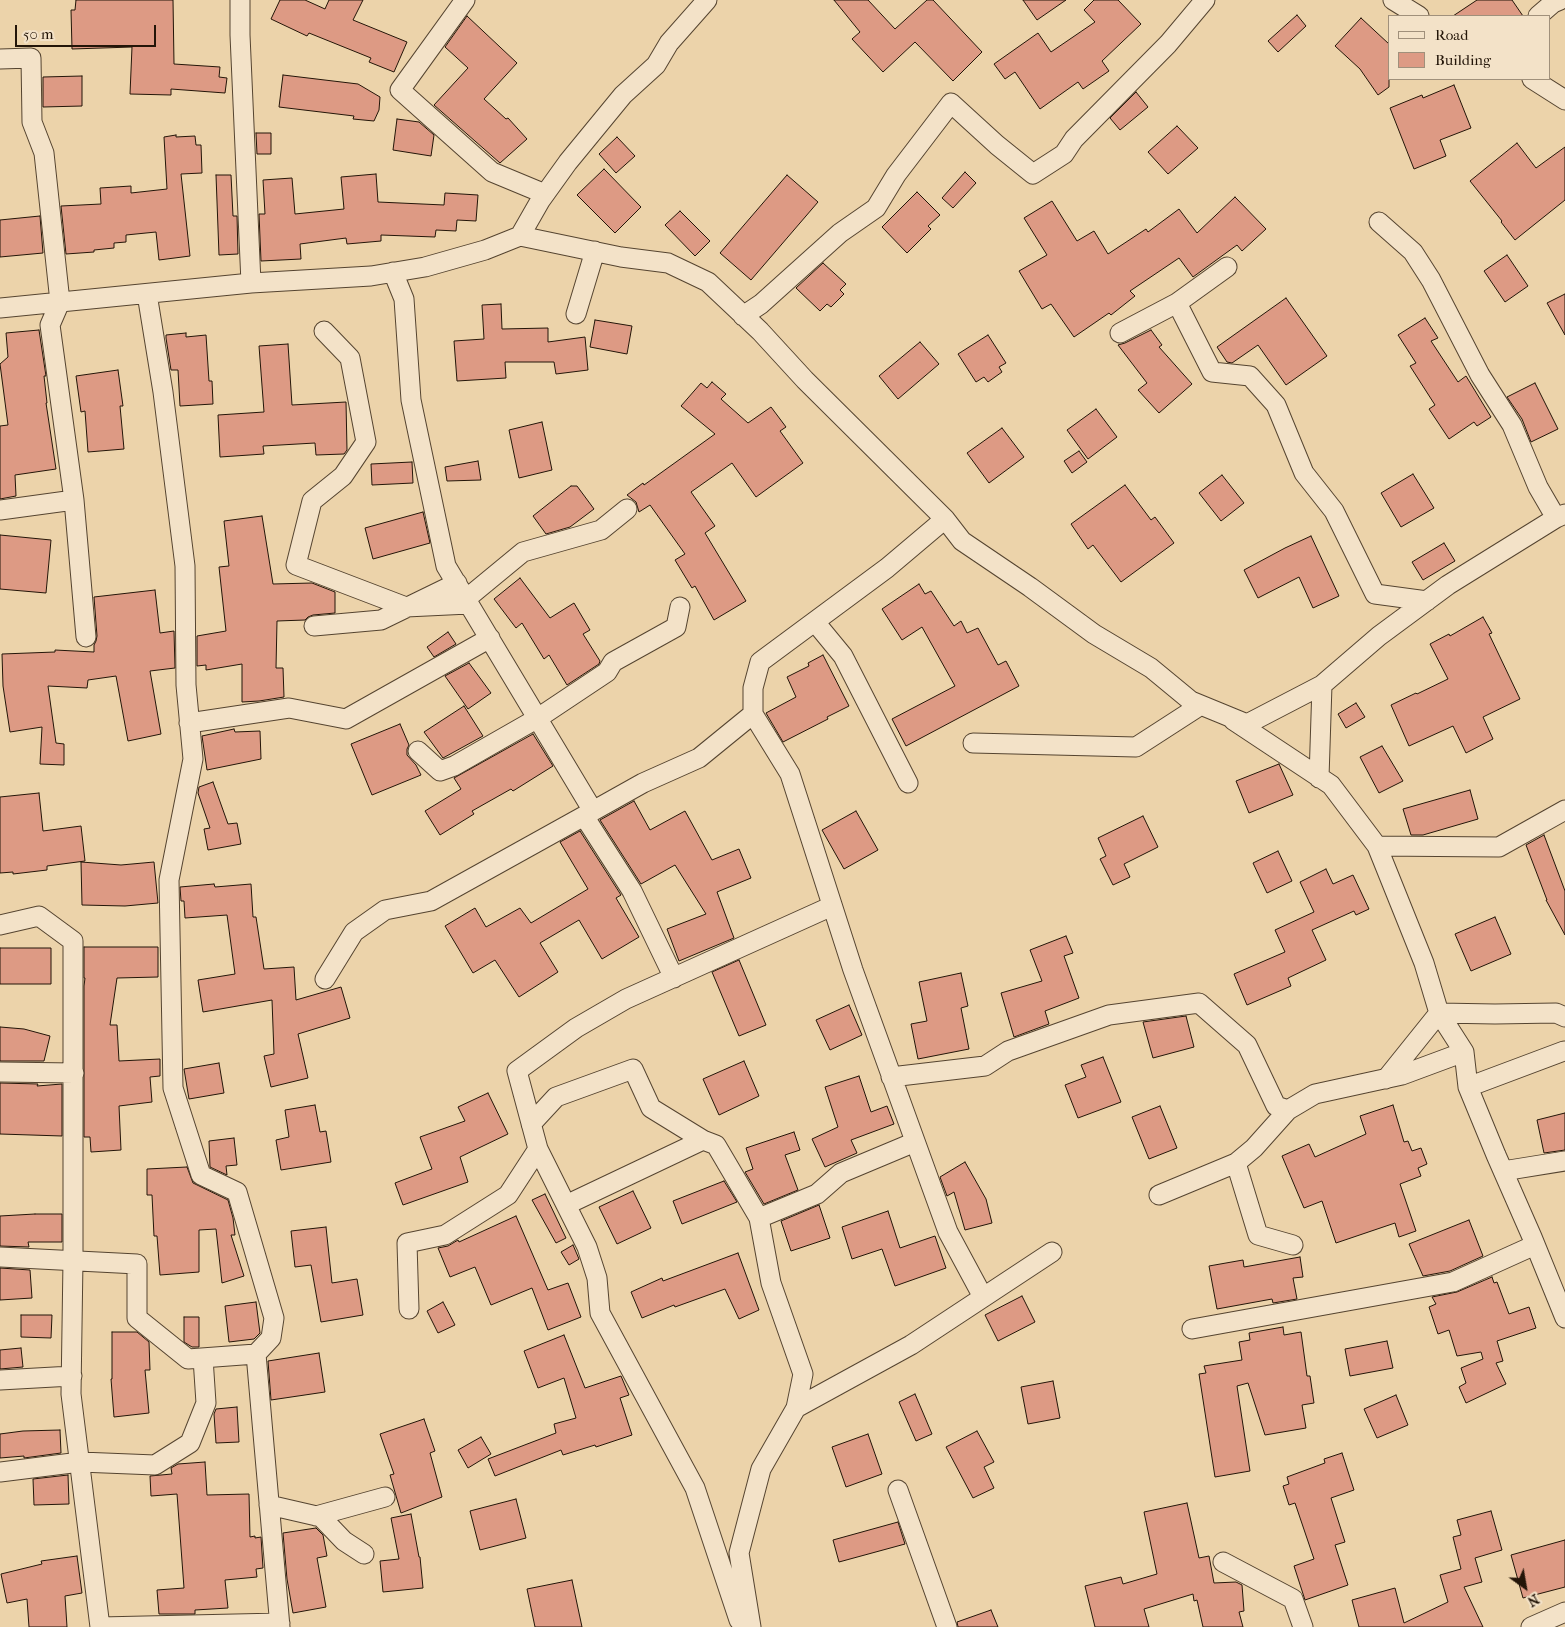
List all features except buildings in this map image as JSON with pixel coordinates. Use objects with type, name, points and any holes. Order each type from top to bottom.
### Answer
[{"type":"street","points":[[240,0],[251,283]]},
{"type":"street","points":[[466,0],[400,90],[492,172],[545,194]]},
{"type":"street","points":[[520,236],[545,194],[587,137],[623,95],[656,65],[669,43],[707,0]]},
{"type":"street","points":[[743,316],[761,304],[840,233],[876,208],[896,175],[951,103],[997,145],[1033,174],[1064,154],[1074,140],[1168,44],[1205,0]]},
{"type":"street","points":[[1393,0],[1417,15]]},
{"type":"street","points":[[1539,15],[1553,3],[1560,0]]},
{"type":"street","points":[[0,59],[31,58],[32,122],[44,153],[60,302],[50,325],[74,500],[86,637]]},
{"type":"street","points":[[1534,80],[1565,100]]},
{"type":"street","points":[[0,308],[251,283],[372,276],[425,267],[485,250],[520,236],[621,257],[668,263],[708,282],[760,331],[805,380],[944,519],[962,541],[1030,586],[1094,634],[1151,668],[1191,701],[1247,724],[1322,685],[1379,636],[1448,586],[1560,516],[1538,487],[1512,425],[1480,375],[1432,280],[1413,252],[1380,222]]},
{"type":"street","points":[[576,314],[595,251]]},
{"type":"street","points":[[1120,333],[1177,303],[1227,267]]},
{"type":"street","points":[[393,272],[404,300],[411,400],[446,566],[538,718],[588,814],[632,891],[674,978]]},
{"type":"street","points":[[0,1257],[137,1264],[137,1318],[188,1359],[256,1354],[271,1338],[274,1318],[237,1192],[201,1175],[173,1088],[169,880],[193,759],[186,685],[185,566],[163,392],[147,294]]},
{"type":"street","points":[[1177,303],[1212,372],[1250,376],[1276,405],[1304,473],[1334,511],[1375,594],[1427,601]]},
{"type":"street","points":[[324,331],[350,358],[366,442],[343,476],[312,501],[296,565],[406,608],[468,602],[523,552],[602,530],[627,509]]},
{"type":"street","points":[[0,510],[74,500]]},
{"type":"street","points":[[944,519],[887,568],[760,662],[754,688],[753,714],[790,774],[853,970],[948,1232],[983,1297]]},
{"type":"street","points":[[314,626],[381,620],[457,583]]},
{"type":"street","points":[[418,751],[440,771],[454,766],[538,718],[607,672],[613,662],[676,627],[680,607]]},
{"type":"street","points":[[815,622],[844,656],[908,783]]},
{"type":"street","points":[[189,723],[289,708],[346,719],[490,638]]},
{"type":"street","points":[[1318,778],[1322,685]]},
{"type":"street","points":[[973,743],[1136,747],[1201,705]]},
{"type":"street","points":[[325,979],[354,932],[386,910],[431,901],[643,783],[700,758],[753,714]]},
{"type":"street","points":[[1224,714],[1330,785],[1377,846],[1424,962],[1439,1013],[1464,1052],[1468,1087],[1536,1245],[1565,1318]]},
{"type":"street","points":[[1377,846],[1499,847],[1565,810]]},
{"type":"street","points":[[739,1625],[695,1488],[600,1313],[597,1278],[587,1247],[538,1150],[517,1071],[576,1028],[626,1000],[832,906]]},
{"type":"street","points":[[0,925],[39,916],[73,941],[74,1073],[71,1394],[100,1627],[280,1625],[256,1354]]},
{"type":"street","points":[[891,1077],[985,1066],[1008,1051],[1110,1015],[1199,1004],[1247,1045],[1276,1106],[1288,1110]]},
{"type":"street","points":[[1439,1013],[1556,1013],[1565,1017]]},
{"type":"street","points":[[1386,1079],[1439,1013]]},
{"type":"street","points":[[1468,1087],[1564,1051]]},
{"type":"street","points":[[1159,1195],[1236,1163],[1254,1148],[1288,1110],[1315,1094],[1402,1076],[1464,1052]]},
{"type":"street","points":[[531,1124],[556,1097],[633,1070],[651,1108],[702,1140],[716,1145],[759,1218],[771,1283],[803,1374],[796,1408],[761,1469],[739,1553],[739,1625]]},
{"type":"street","points":[[0,1072],[74,1073]]},
{"type":"street","points":[[566,1205],[702,1140]]},
{"type":"street","points":[[759,1218],[816,1194],[841,1174],[915,1142]]},
{"type":"street","points":[[409,1309],[407,1243],[445,1235],[508,1195],[538,1150]]},
{"type":"street","points":[[1503,1171],[1565,1161]]},
{"type":"street","points":[[1236,1163],[1258,1235],[1293,1245]]},
{"type":"street","points":[[1192,1329],[1453,1282],[1536,1245]]},
{"type":"street","points":[[796,1408],[911,1345],[1052,1252]]},
{"type":"street","points":[[0,1472],[80,1462],[156,1465],[190,1442],[206,1403],[203,1358]]},
{"type":"street","points":[[0,1380],[72,1376]]},
{"type":"street","points":[[898,1490],[947,1627]]},
{"type":"street","points":[[316,1516],[385,1497]]},
{"type":"street","points":[[270,1505],[321,1517],[344,1541],[364,1554]]},
{"type":"street","points":[[1223,1562],[1294,1599],[1303,1627]]},
{"type":"street","points":[[1531,1627],[1565,1612]]}]
